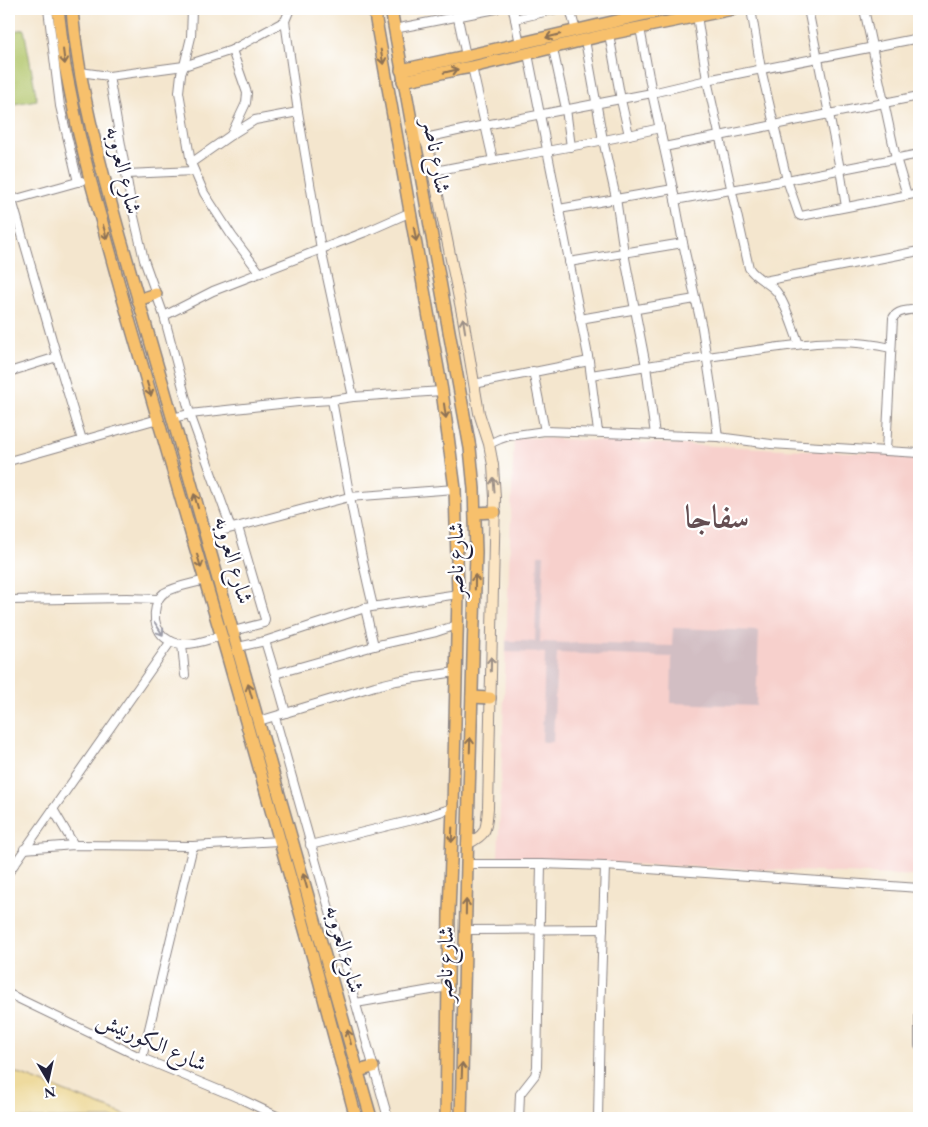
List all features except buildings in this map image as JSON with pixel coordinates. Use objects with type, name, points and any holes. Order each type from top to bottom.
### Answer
[{"type":"main road","name":"شارع العروبه","points":[[58,9],[65,66],[90,179],[305,931],[356,1118]]},
{"type":"main road","name":"شارع العروبه","points":[[72,9],[80,72],[113,211],[371,1118]]},
{"type":"main road","points":[[402,76],[466,56],[576,31],[633,13],[668,9]]},
{"type":"main road","points":[[402,76],[472,67],[640,28],[697,12],[733,9]]},
{"type":"main road","points":[[375,11],[391,10]]},
{"type":"main road","name":"شارع ناصر","points":[[391,10],[470,448],[474,489],[476,562],[461,1118]]},
{"type":"main road","name":"شارع ناصر","points":[[375,11],[442,390],[455,489],[458,594],[449,912],[446,1118]]},
{"type":"main road","points":[[100,214],[113,211]]},
{"type":"main road","points":[[138,300],[156,294]]},
{"type":"main road","points":[[427,305],[443,302]]},
{"type":"main road","points":[[430,320],[438,322],[446,318]]},
{"type":"main road","points":[[475,513],[494,512]]},
{"type":"main road","points":[[472,697],[490,698]]},
{"type":"main road","points":[[305,931],[318,927]]},
{"type":"main road","points":[[448,961],[465,962]]},
{"type":"main road","points":[[358,1071],[373,1067]]},
{"type":"street","points":[[48,9],[60,106],[78,182]]},
{"type":"street","points":[[192,9],[191,37],[180,83],[192,167],[204,193],[232,236],[260,273]]},
{"type":"street","points":[[290,9],[286,21],[298,112],[321,249],[353,397]]},
{"type":"street","points":[[394,29],[456,12],[496,9]]},
{"type":"street","points":[[513,9],[520,44]]},
{"type":"street","points":[[515,19],[556,9]]},
{"type":"street","points":[[570,9],[576,31]]},
{"type":"street","points":[[751,9],[761,69],[787,180],[797,213],[800,216],[919,193]]},
{"type":"street","points":[[808,9],[846,207]]},
{"type":"street","points":[[864,9],[896,158],[907,195]]},
{"type":"street","points":[[456,12],[466,56]]},
{"type":"street","points":[[697,12],[707,80],[749,268],[772,286],[779,295],[800,344]]},
{"type":"street","points":[[80,72],[109,76],[184,66],[232,50],[286,21]]},
{"type":"street","points":[[640,28],[707,356],[718,438]]},
{"type":"street","points":[[609,34],[629,136]]},
{"type":"street","points":[[425,138],[566,109],[621,100],[707,80],[919,38]]},
{"type":"street","points":[[585,40],[646,366],[655,435]]},
{"type":"street","points":[[553,48],[566,109],[571,147]]},
{"type":"street","points":[[231,135],[246,103],[247,94],[232,50]]},
{"type":"street","points":[[528,54],[589,361],[598,432]]},
{"type":"street","points":[[472,67],[493,160]]},
{"type":"street","points":[[109,76],[126,174],[144,260],[164,316],[190,414],[234,527],[265,620],[264,623],[233,631]]},
{"type":"street","points":[[664,147],[919,96]]},
{"type":"street","points":[[126,174],[192,167],[231,135],[255,120],[298,112]]},
{"type":"street","points":[[411,127],[420,132],[425,138],[434,171],[481,419],[493,465],[495,498],[488,808],[483,833],[480,838],[467,844]]},
{"type":"street","points":[[434,171],[629,136],[660,128]]},
{"type":"street","points":[[675,200],[919,154]]},
{"type":"street","points":[[82,440],[11,201],[90,179]]},
{"type":"street","points":[[559,210],[673,189]]},
{"type":"street","points":[[164,316],[213,291],[368,231],[411,212]]},
{"type":"street","points":[[569,262],[683,243]]},
{"type":"street","points":[[764,281],[919,251]]},
{"type":"street","points":[[580,319],[695,299]]},
{"type":"street","points":[[886,451],[892,320],[893,316],[899,312],[919,309]]},
{"type":"street","points":[[591,375],[707,356],[822,342],[856,342],[891,348]]},
{"type":"street","points":[[9,372],[57,357]]},
{"type":"street","points":[[474,384],[589,361]]},
{"type":"street","points":[[533,372],[545,431]]},
{"type":"street","points":[[172,418],[190,414],[298,402],[442,390]]},
{"type":"street","points":[[332,400],[361,557],[374,646]]},
{"type":"street","points":[[9,461],[158,419]]},
{"type":"street","points":[[489,444],[508,436],[545,431],[598,432],[718,438],[771,444],[919,453]]},
{"type":"street","points":[[206,535],[349,496],[455,489]]},
{"type":"street","points":[[205,580],[172,589],[163,594],[158,599],[154,613],[156,628],[171,641],[182,644],[221,636]]},
{"type":"street","points":[[238,647],[264,641],[369,607],[458,594]]},
{"type":"street","points":[[9,600],[158,599]]},
{"type":"street","points":[[276,674],[457,625]]},
{"type":"street","points":[[9,872],[171,641]]},
{"type":"street","points":[[264,641],[276,674],[286,713]]},
{"type":"street","points":[[182,644],[185,675]]},
{"type":"street","points":[[259,721],[375,686],[456,672]]},
{"type":"street","points":[[274,716],[388,1118]]},
{"type":"street","points":[[310,845],[422,818],[453,808]]},
{"type":"street","points":[[53,809],[74,845]]},
{"type":"street","points":[[24,849],[74,845],[193,846],[279,841]]},
{"type":"street","points":[[142,1058],[193,846]]},
{"type":"street","points":[[467,864],[605,866],[919,888]]},
{"type":"street","points":[[519,1118],[520,1094],[535,1075],[537,1067],[542,864]]},
{"type":"street","points":[[598,1118],[605,866]]},
{"type":"street","points":[[466,930],[603,929]]},
{"type":"street","points":[[356,1003],[448,987]]},
{"type":"street","name":"شارع الكورنيش","points":[[9,994],[142,1058],[281,1118]]},
{"type":"street","points":[[919,1006],[919,1046]]},
{"type":"shaded area","points":[[514,437],[919,455],[919,876],[498,859]]},
{"type":"shaded area","points":[[538,555],[544,555],[540,642],[672,646],[673,628],[759,631],[756,706],[671,703],[672,657],[557,653],[553,742],[542,742],[545,653],[506,652],[506,641],[535,641]]},
{"type":"green space","points":[[24,29],[37,100],[9,105],[9,32]]},
{"type":"sand","points":[[9,1070],[133,1118],[9,1118]]},
{"type":"district","name":"سفاجا","points":[[717,517]]}]
